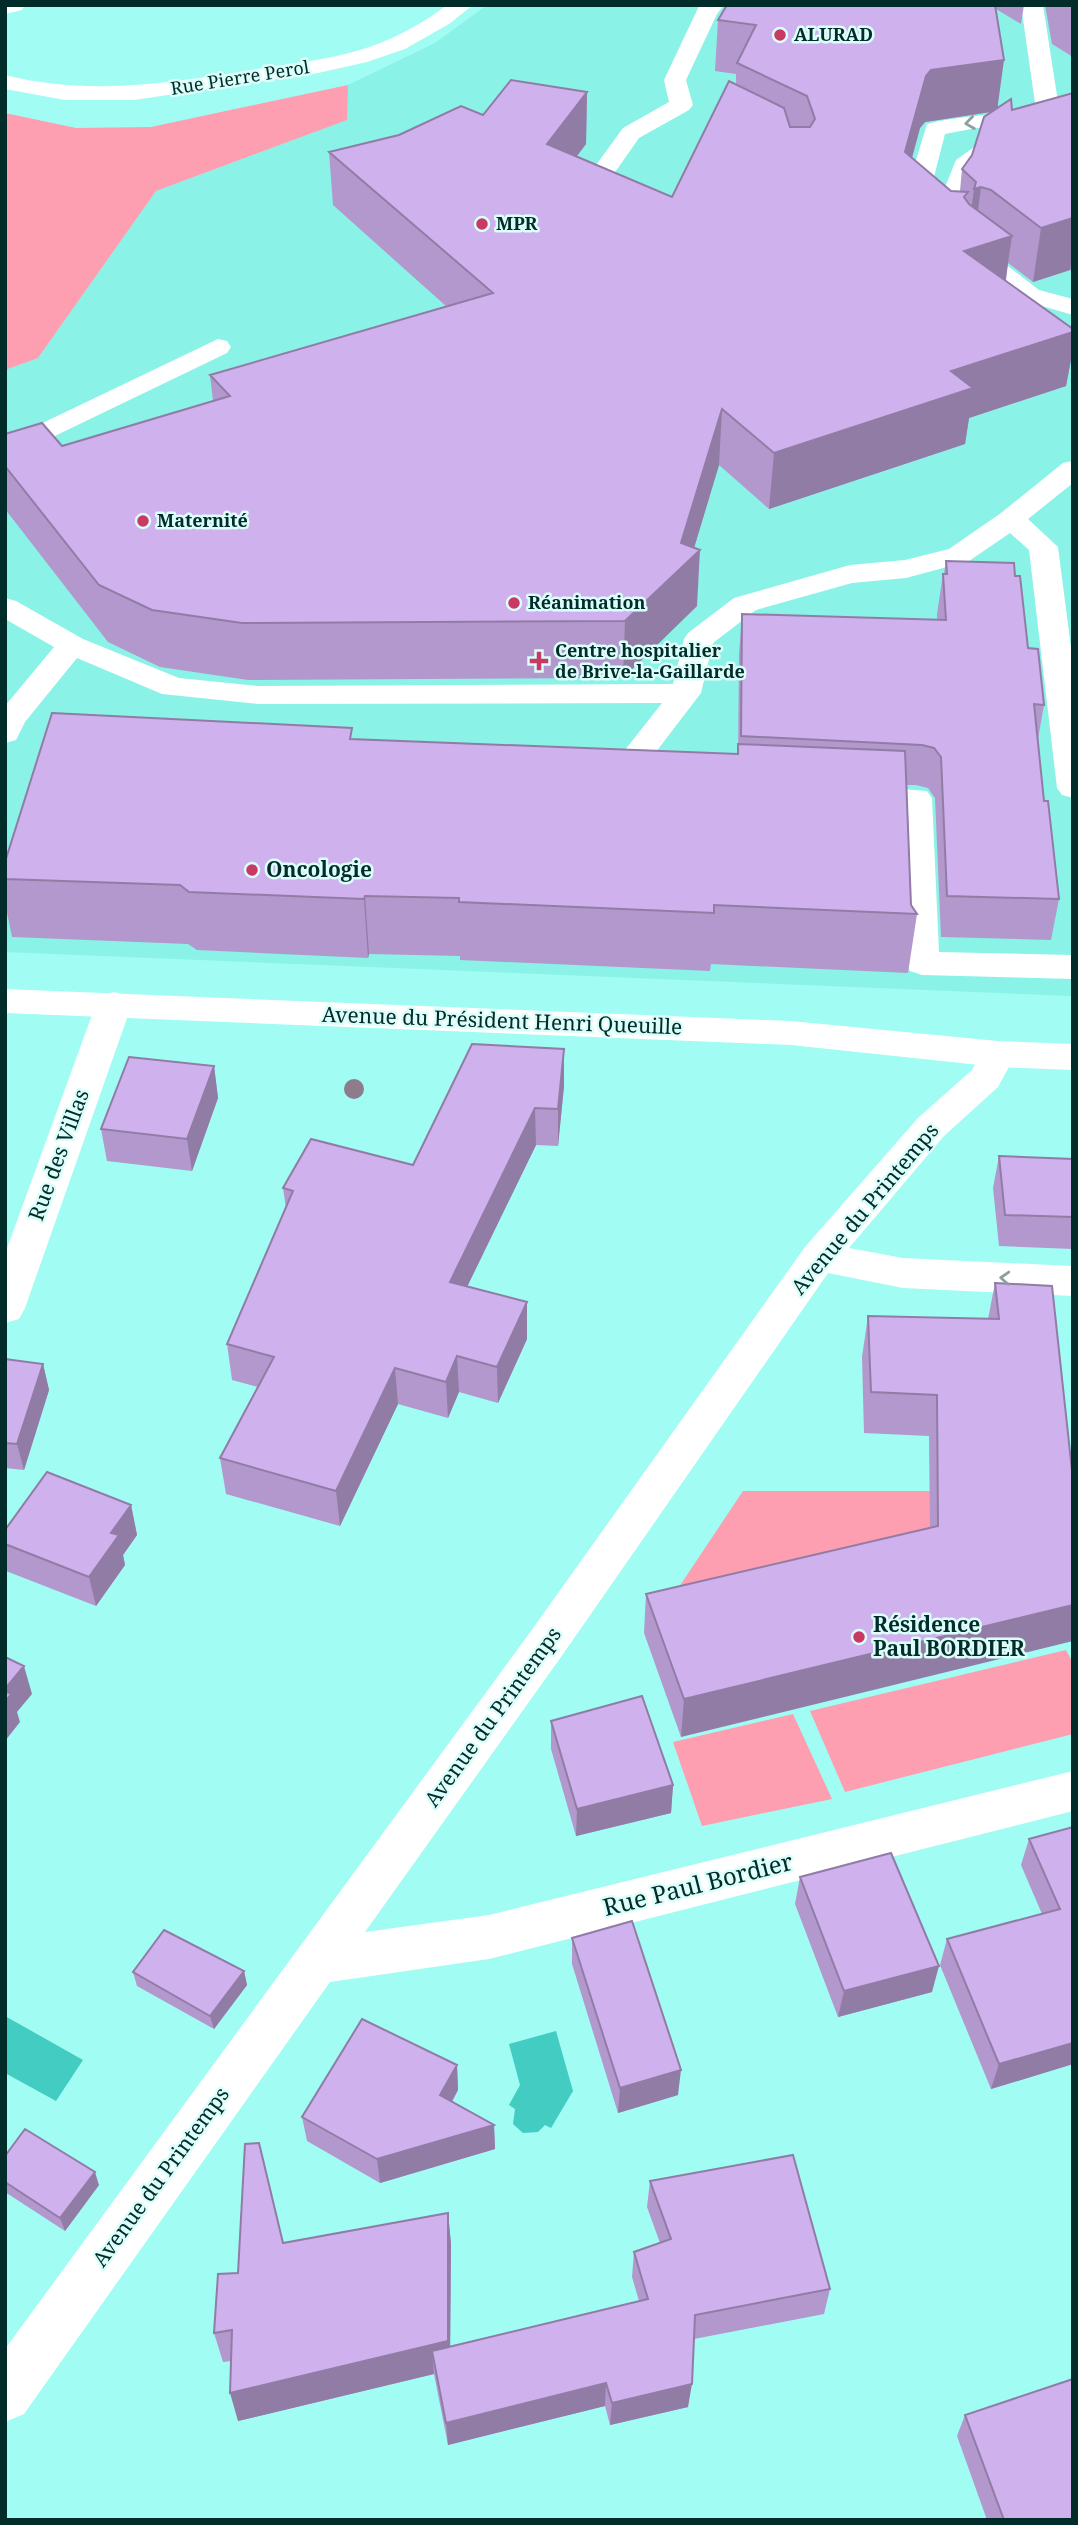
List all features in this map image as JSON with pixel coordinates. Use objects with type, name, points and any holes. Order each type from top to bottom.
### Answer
[{"type":"street","points":[[5,7],[14,5]]},
{"type":"street","name":"Rue Pierre Perol","points":[[5,82],[75,94],[172,89],[333,63],[375,52],[409,38],[462,5]]},
{"type":"street","points":[[681,105],[675,80],[707,10],[713,5]]},
{"type":"street","points":[[1032,5],[1048,115],[1006,121],[976,121],[935,129],[914,206],[1030,295],[1073,307]]},
{"type":"street","points":[[595,183],[631,133],[681,105],[704,113]]},
{"type":"street","points":[[955,238],[951,208],[964,165],[1002,138],[1006,121]]},
{"type":"street","points":[[5,452],[218,347]]},
{"type":"street","points":[[656,785],[601,783],[686,693],[699,639],[745,604],[850,574],[906,569],[959,555],[1011,519],[1073,470]]},
{"type":"street","points":[[1011,519],[1042,547],[1073,788]]},
{"type":"street","points":[[5,607],[72,645],[173,687],[258,695],[686,693]]},
{"type":"street","points":[[5,733],[10,720],[72,645]]},
{"type":"street","points":[[820,793],[916,798],[922,963],[1073,967]]},
{"type":"street","name":"Avenue du Président Henri Queuille","points":[[5,1001],[790,1033],[998,1054],[1073,1057]]},
{"type":"street","name":"Rue des Villas","points":[[5,1308],[114,1004]]},
{"type":"street","name":"Avenue du Printemps","points":[[5,2395],[138,2207],[319,1961],[819,1257],[931,1128],[985,1078],[998,1054]]},
{"type":"street","points":[[819,1257],[903,1273],[1073,1281]]},
{"type":"street","name":"Rue Paul Bordier","points":[[319,1961],[489,1937],[1073,1791]]},
{"type":"shaded area","name":"Centre hospitalier de Brive-la-Gaillarde","points":[[487,5],[1073,5],[1073,996],[5,952],[5,370],[38,358],[156,191],[346,120],[348,85],[435,43]]},
{"type":"shaded area","points":[[348,85],[347,120],[156,191],[38,358],[5,370],[5,113],[76,128],[151,127]]},
{"type":"shaded area","points":[[743,1491],[929,1491],[1048,1495],[661,1614]]},
{"type":"shaded area","points":[[1066,1650],[1073,1663],[1073,1734],[845,1792],[810,1711]]},
{"type":"shaded area","points":[[793,1714],[832,1799],[702,1826],[673,1742]]},
{"type":"water","points":[[5,2016],[83,2060],[56,2101],[5,2073]]},
{"type":"water","points":[[556,2031],[573,2091],[551,2128],[545,2125],[538,2132],[523,2133],[513,2124],[515,2109],[509,2105],[520,2085],[509,2044]]},
{"type":"building","points":[[727,5],[995,5],[1004,60],[931,70],[926,76],[905,152],[951,191],[968,192],[964,197],[969,204],[1012,236],[964,251],[1073,329],[1073,332],[951,371],[973,388],[774,453],[722,409],[681,543],[700,550],[625,621],[242,623],[152,610],[99,585],[5,466],[5,434],[42,423],[62,446],[230,396],[210,375],[493,293],[329,152],[399,135],[461,106],[483,115],[511,80],[587,92],[547,144],[672,197],[729,81],[784,108],[790,127],[810,127],[815,119],[807,96],[737,63],[756,25],[718,20]]},
{"type":"building","points":[[1073,93],[1073,218],[1041,228],[991,190],[981,187],[974,189],[976,182],[962,169],[972,155],[984,117],[1011,99],[1012,110]]},
{"type":"building","points":[[946,561],[1014,563],[1015,576],[1020,576],[1028,648],[1038,649],[1044,705],[1034,704],[1044,801],[1048,801],[1059,899],[947,896],[941,757],[934,748],[922,745],[741,736],[742,614],[946,620],[943,574],[947,574]]},
{"type":"building","points":[[52,713],[352,728],[350,739],[738,754],[738,744],[905,751],[911,905],[917,914],[714,905],[714,913],[459,902],[459,898],[365,896],[364,899],[189,892],[180,885],[5,879],[5,862]]},
{"type":"building","points":[[472,1044],[564,1049],[558,1109],[535,1108],[450,1282],[527,1302],[497,1367],[457,1356],[446,1382],[395,1368],[336,1491],[220,1458],[274,1357],[227,1344],[293,1191],[283,1188],[311,1139],[413,1165]]},
{"type":"building","points":[[129,1057],[214,1066],[187,1139],[101,1129]]},
{"type":"building","points":[[999,1156],[1073,1159],[1073,1217],[1005,1215]]},
{"type":"building","points":[[995,1283],[1052,1286],[1073,1480],[1073,1605],[684,1699],[646,1594],[938,1526],[937,1395],[871,1392],[868,1316],[999,1319]]},
{"type":"building","points":[[5,1359],[43,1364],[17,1444],[5,1443]]},
{"type":"building","points":[[47,1472],[131,1505],[111,1533],[119,1535],[89,1577],[5,1544],[5,1530]]},
{"type":"building","points":[[5,1657],[24,1666],[5,1689]]},
{"type":"building","points":[[5,1691],[11,1694],[5,1702]]},
{"type":"building","points":[[642,1696],[673,1785],[577,1809],[551,1721]]},
{"type":"building","points":[[1073,1827],[1073,2043],[999,2064],[947,1939],[1060,1909],[1029,1839]]},
{"type":"building","points":[[891,1853],[939,1966],[844,1991],[800,1877]]},
{"type":"building","points":[[632,1921],[681,2070],[620,2088],[572,1938]]},
{"type":"building","points":[[164,1930],[244,1971],[210,2016],[133,1972]]},
{"type":"building","points":[[362,2019],[457,2065],[440,2095],[494,2125],[377,2159],[302,2117]]},
{"type":"building","points":[[25,2129],[95,2172],[60,2218],[5,2182],[5,2156]]},
{"type":"building","points":[[259,2143],[283,2243],[448,2213],[448,2341],[230,2393],[232,2330],[214,2333],[218,2274],[238,2273],[245,2144]]},
{"type":"building","points":[[793,2155],[830,2289],[695,2315],[692,2384],[612,2403],[606,2383],[446,2423],[432,2351],[648,2299],[634,2252],[671,2239],[650,2181]]},
{"type":"building","points":[[1073,2379],[1073,2520],[1004,2520],[965,2415]]},
{"type":"place","name":"ALURAD","points":[[780,35]]},
{"type":"place","name":"MPR","points":[[482,224]]},
{"type":"place","name":"Maternité","points":[[143,521]]},
{"type":"place","name":"Réanimation","points":[[514,603]]},
{"type":"place","name":"Centre hospitalier de Brive-la-Gaillarde","points":[[539,661]]},
{"type":"place","name":"Oncologie","points":[[252,870]]},
{"type":"place","name":"Résidence Paul BORDIER","points":[[859,1637]]}]
